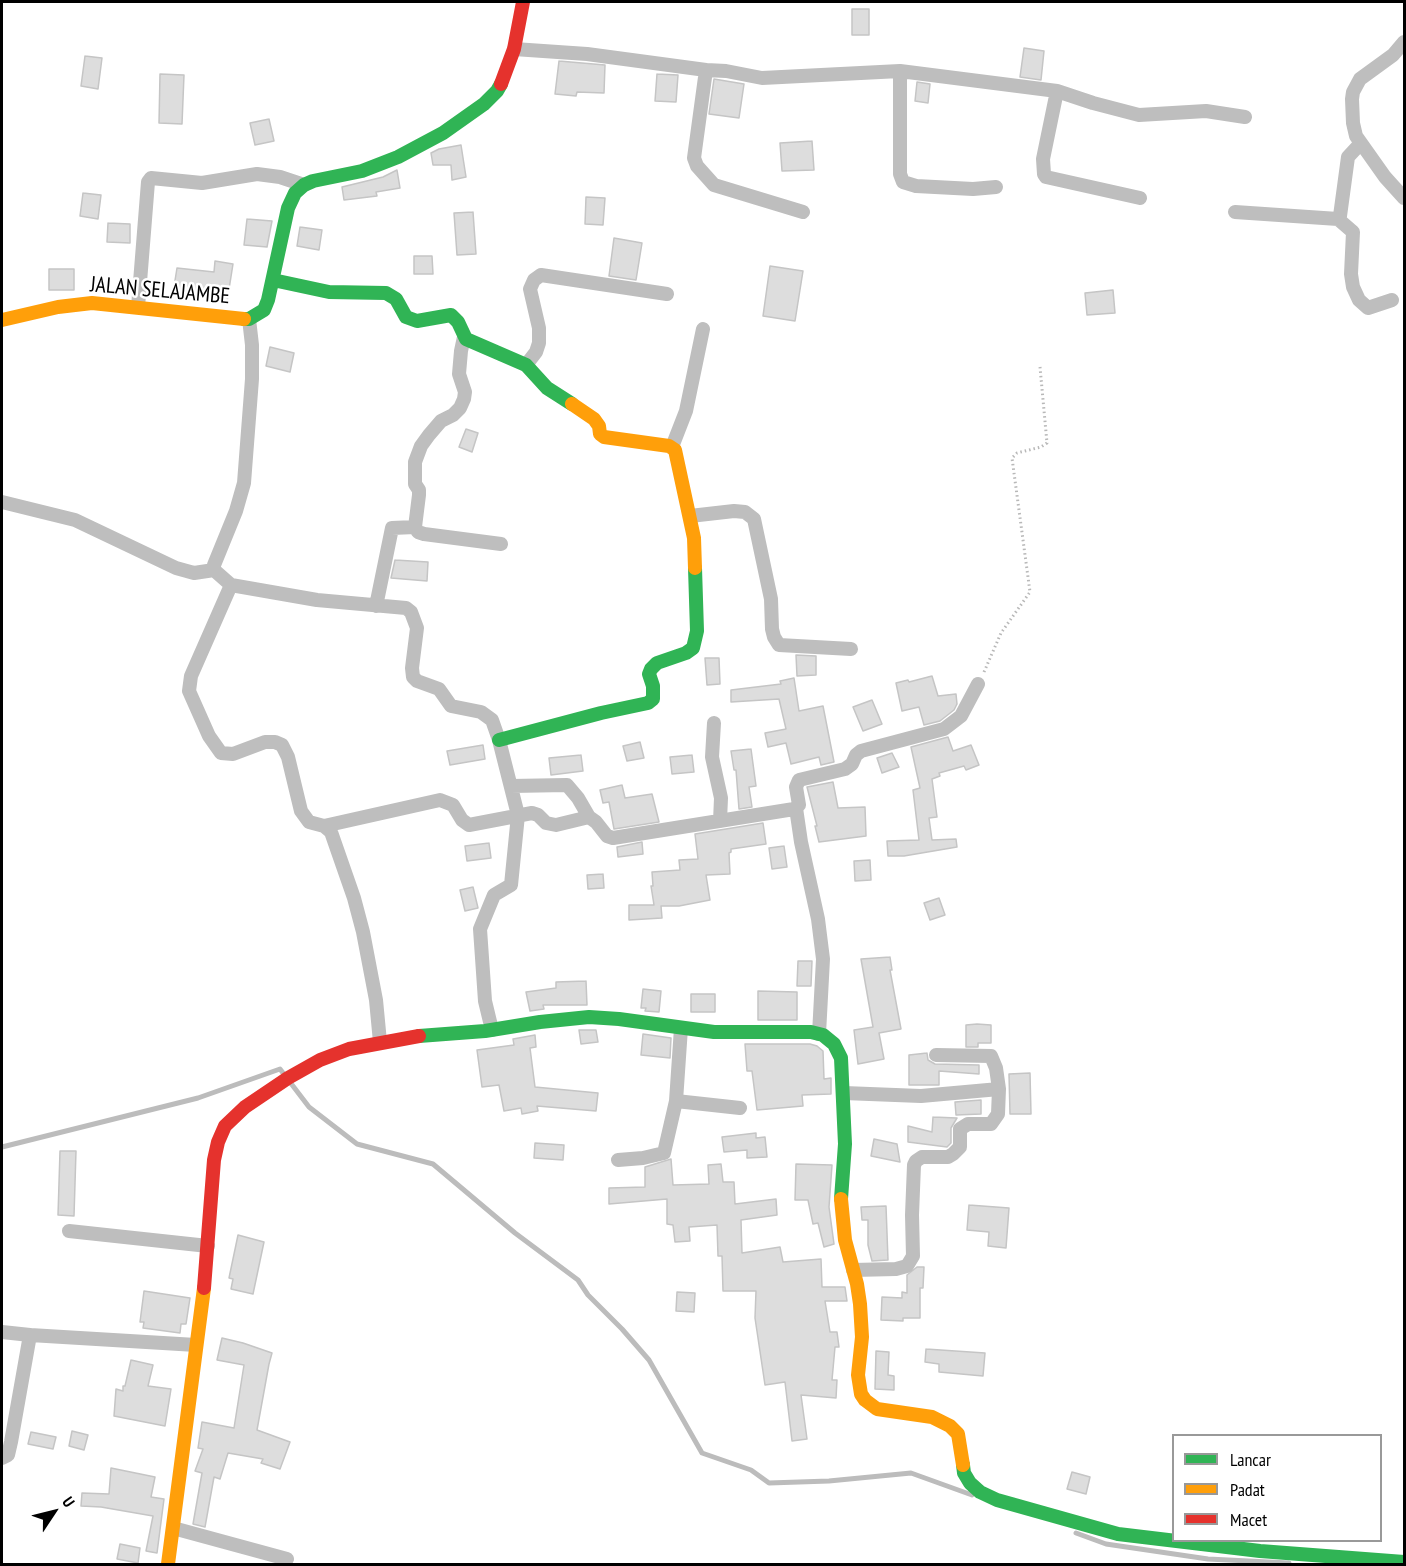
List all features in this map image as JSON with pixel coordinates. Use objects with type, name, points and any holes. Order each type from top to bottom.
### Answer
[{"type":"street","points":[[138,307],[150,178],[202,183],[257,174],[280,177],[304,185],[373,167],[403,154],[463,120],[497,91],[514,49],[523,2]]},
{"type":"street","points":[[1404,42],[1393,55],[1368,72],[1356,85],[1352,99],[1352,117],[1356,136],[1385,177],[1404,198]]},
{"type":"street","points":[[514,49],[587,54],[726,71],[762,78],[900,71],[1057,91],[1138,115],[1206,111],[1245,117]]},
{"type":"street","points":[[706,70],[694,158],[696,166],[714,185],[803,212]]},
{"type":"street","points":[[900,71],[900,174],[903,182],[916,186],[996,188]]},
{"type":"street","points":[[1057,91],[1043,159],[1046,177],[1140,198]]},
{"type":"street","points":[[1338,219],[1348,157],[1361,143]]},
{"type":"street","name":"JALAN SELAJAMBE","points":[[2,320],[82,303],[249,319],[264,310],[273,280],[288,208],[295,193],[304,185]]},
{"type":"street","points":[[1235,212],[1338,219],[1353,232],[1351,274],[1353,287],[1359,300],[1368,308],[1392,300]]},
{"type":"street","points":[[526,365],[536,352],[539,342],[539,328],[530,289],[534,280],[541,275],[668,294]]},
{"type":"street","points":[[273,280],[329,292],[386,293],[396,299],[406,316],[417,321],[451,315],[458,322],[464,337],[460,351],[459,374],[465,392],[464,399],[460,408],[453,415],[441,421],[421,446],[415,462],[415,484],[419,495],[415,527],[418,532],[424,534],[501,544]]},
{"type":"street","points":[[214,570],[244,483],[252,379],[249,319]]},
{"type":"street","points":[[672,447],[686,411],[703,329]]},
{"type":"street","points":[[464,337],[526,365],[547,388],[594,418],[599,426],[599,432],[604,437],[672,447],[678,455],[694,538],[695,643],[693,648],[686,653],[663,659],[651,669],[649,674],[653,686],[651,701],[499,740]]},
{"type":"street","points":[[2,502],[75,519],[176,568],[194,573],[214,570],[231,585],[317,600],[406,608],[411,612],[417,628],[413,677],[417,681],[439,689],[451,706],[481,712],[488,716],[499,740],[518,815],[511,885],[494,895],[480,929],[485,1001],[492,1030]]},
{"type":"street","points":[[690,516],[734,511],[745,512],[754,519],[771,598],[772,629],[779,645],[851,649]]},
{"type":"street","points":[[376,606],[392,528],[415,527]]},
{"type":"street","points":[[231,585],[193,670],[189,692],[209,736],[221,753],[233,754],[265,742],[282,745],[288,758],[301,811],[309,822],[329,829],[358,913],[375,992],[380,1042]]},
{"type":"street","points":[[819,1034],[823,959],[818,919],[801,842],[796,808],[799,805],[796,786],[799,780],[845,769],[852,764],[856,755],[861,751],[944,729],[966,710],[978,684]]},
{"type":"street","points":[[714,723],[712,757],[722,798],[720,821]]},
{"type":"street","points":[[511,786],[567,784],[589,818],[596,822],[607,836],[614,838],[796,808]]},
{"type":"street","points":[[324,826],[440,800],[453,805],[462,820],[469,825],[532,813],[538,815],[546,823],[556,825],[589,818]]},
{"type":"street","points":[[168,1564],[208,1246],[216,1151],[221,1133],[231,1119],[257,1098],[320,1060],[348,1049],[412,1037],[492,1030],[589,1017],[714,1032],[777,1031],[819,1034],[828,1038],[838,1049],[841,1058],[845,1144],[841,1206],[845,1240],[860,1304],[858,1375],[861,1394],[865,1400],[877,1409],[932,1418],[950,1426],[958,1434],[964,1473],[970,1483],[980,1492],[997,1500],[1052,1518],[1118,1534],[1172,1540]]},
{"type":"street","points":[[618,1160],[664,1154],[676,1101],[681,1028]]},
{"type":"street","points":[[853,1270],[902,1268],[911,1262],[916,1161],[922,1157],[948,1157],[960,1147],[959,1133],[964,1125],[993,1123],[998,1114],[999,1089],[996,1068],[991,1056],[936,1055]]},
{"type":"street","points":[[844,1093],[921,1096],[999,1089]]},
{"type":"street","points":[[676,1101],[740,1108]]},
{"type":"street","points":[[69,1231],[208,1246]]},
{"type":"street","points":[[2,1332],[196,1345]]},
{"type":"street","points":[[2,1458],[8,1455],[11,1442],[30,1335]]},
{"type":"street","points":[[173,1528],[287,1559]]},
{"type":"street","points":[[1185,1542],[1260,1551],[1404,1562]]},
{"type":"path","points":[[978,684],[1001,633],[1030,592],[1012,458],[1017,453],[1041,447],[1047,443],[1040,367]]},
{"type":"building","points":[[852,9],[869,9],[869,35],[852,35]]},
{"type":"building","points":[[1024,48],[1044,51],[1041,80],[1020,77]]},
{"type":"building","points":[[85,56],[102,58],[98,89],[81,86]]},
{"type":"building","points":[[559,61],[605,65],[604,93],[577,92],[576,96],[555,94]]},
{"type":"building","points":[[160,74],[184,75],[182,124],[159,123]]},
{"type":"building","points":[[657,74],[678,75],[676,102],[655,101]]},
{"type":"building","points":[[714,79],[744,84],[739,118],[709,114]]},
{"type":"building","points":[[917,82],[930,84],[928,103],[915,101]]},
{"type":"building","points":[[269,119],[274,141],[255,145],[250,123]]},
{"type":"building","points":[[812,141],[814,170],[782,171],[780,143]]},
{"type":"building","points":[[461,145],[466,177],[452,180],[451,165],[433,165],[431,153],[439,149]]},
{"type":"building","points":[[397,170],[400,188],[376,192],[377,196],[344,200],[342,187],[383,177]]},
{"type":"building","points":[[83,193],[101,195],[98,219],[80,216]]},
{"type":"building","points":[[586,197],[605,198],[603,225],[585,224]]},
{"type":"building","points":[[473,212],[476,254],[457,255],[454,213]]},
{"type":"building","points":[[247,219],[272,221],[267,247],[244,245]]},
{"type":"building","points":[[108,223],[130,224],[130,243],[107,242]]},
{"type":"building","points":[[300,227],[322,230],[319,250],[297,246]]},
{"type":"building","points":[[614,238],[642,243],[636,280],[609,276]]},
{"type":"building","points":[[414,256],[432,256],[433,274],[414,274]]},
{"type":"building","points":[[215,261],[233,264],[227,302],[173,293],[177,268],[214,272]]},
{"type":"building","points":[[770,266],[803,271],[795,321],[763,316]]},
{"type":"building","points":[[49,269],[74,269],[74,290],[49,290]]},
{"type":"building","points":[[1113,290],[1115,313],[1087,315],[1085,293]]},
{"type":"building","points":[[270,347],[294,353],[290,372],[266,366]]},
{"type":"building","points":[[466,429],[478,433],[472,452],[459,447]]},
{"type":"building","points":[[395,560],[428,562],[427,581],[391,578]]},
{"type":"building","points":[[796,655],[816,656],[816,675],[797,676]]},
{"type":"building","points":[[705,658],[719,658],[720,684],[707,685]]},
{"type":"building","points":[[932,676],[938,696],[956,694],[957,704],[954,710],[940,721],[924,725],[919,707],[902,711],[896,683]]},
{"type":"building","points":[[794,678],[799,711],[823,706],[834,762],[821,765],[819,757],[791,764],[786,743],[768,747],[765,733],[786,729],[779,699],[731,702],[731,690],[781,684],[780,681]]},
{"type":"building","points":[[872,700],[882,724],[863,731],[853,707]]},
{"type":"building","points":[[948,737],[953,751],[971,745],[979,765],[966,770],[964,766],[939,773],[940,776],[932,779],[937,817],[929,818],[932,840],[956,839],[957,847],[904,856],[888,856],[887,841],[919,840],[913,790],[920,788],[911,747]]},
{"type":"building","points":[[640,742],[644,758],[627,761],[623,746]]},
{"type":"building","points":[[483,745],[485,759],[450,765],[447,751]]},
{"type":"building","points":[[751,749],[756,786],[749,787],[752,807],[739,809],[736,770],[734,770],[731,751]]},
{"type":"building","points":[[892,753],[899,767],[882,773],[877,758]]},
{"type":"building","points":[[581,755],[583,771],[551,775],[549,758]]},
{"type":"building","points":[[692,755],[694,772],[672,774],[670,757]]},
{"type":"building","points":[[833,782],[838,808],[865,807],[866,836],[819,842],[807,787]]},
{"type":"building","points":[[622,785],[625,798],[652,794],[659,822],[614,829],[609,802],[603,803],[600,790]]},
{"type":"building","points":[[763,823],[766,844],[731,849],[729,853],[730,874],[706,875],[710,900],[679,906],[661,906],[662,918],[629,920],[629,905],[654,905],[651,886],[653,886],[652,872],[680,870],[679,860],[698,859],[695,834]]},
{"type":"building","points":[[642,842],[643,854],[618,857],[617,847]]},
{"type":"building","points":[[489,843],[491,858],[467,861],[465,846]]},
{"type":"building","points":[[784,846],[787,867],[772,869],[769,848]]},
{"type":"building","points":[[870,860],[871,880],[855,881],[854,861]]},
{"type":"building","points":[[603,874],[604,888],[588,889],[587,875]]},
{"type":"building","points":[[473,887],[478,908],[465,911],[460,890]]},
{"type":"building","points":[[939,898],[945,915],[930,920],[924,903]]},
{"type":"building","points":[[890,957],[892,970],[890,970],[901,1029],[879,1033],[884,1059],[858,1064],[854,1030],[873,1027],[861,959]]},
{"type":"building","points":[[798,961],[812,961],[811,986],[797,986]]},
{"type":"building","points":[[586,981],[587,1005],[543,1005],[544,1009],[530,1011],[526,992],[556,988],[556,982]]},
{"type":"building","points":[[643,989],[661,991],[659,1012],[645,1011],[646,1008],[641,1008]]},
{"type":"building","points":[[758,991],[797,992],[797,1020],[758,1020]]},
{"type":"building","points":[[691,994],[715,994],[715,1012],[691,1012]]},
{"type":"building","points":[[966,1025],[991,1025],[991,1043],[978,1043],[978,1047],[966,1047]]},
{"type":"building","points":[[579,1030],[596,1030],[598,1042],[581,1044]]},
{"type":"building","points":[[643,1034],[671,1038],[670,1058],[641,1055]]},
{"type":"building","points":[[535,1035],[536,1047],[530,1048],[535,1087],[598,1093],[596,1111],[537,1106],[538,1111],[522,1114],[521,1108],[504,1111],[499,1085],[482,1087],[477,1050],[514,1045],[513,1039]]},
{"type":"building","points":[[745,1044],[810,1044],[817,1046],[823,1051],[824,1079],[831,1078],[831,1094],[802,1095],[803,1106],[757,1110],[752,1071],[747,1071]]},
{"type":"building","points":[[927,1053],[928,1060],[935,1064],[979,1065],[979,1074],[939,1071],[939,1085],[909,1085],[909,1055]]},
{"type":"building","points":[[1030,1073],[1031,1114],[1010,1114],[1009,1074]]},
{"type":"building","points":[[981,1100],[981,1114],[956,1115],[955,1102]]},
{"type":"building","points":[[933,1117],[957,1118],[951,1128],[951,1143],[947,1147],[908,1142],[908,1126],[932,1132]]},
{"type":"building","points":[[756,1133],[756,1138],[765,1137],[767,1157],[747,1158],[747,1150],[724,1152],[722,1137]]},
{"type":"building","points":[[874,1139],[897,1144],[900,1162],[871,1156]]},
{"type":"building","points":[[535,1143],[564,1145],[563,1160],[534,1158]]},
{"type":"building","points":[[60,1151],[76,1151],[74,1216],[58,1215]]},
{"type":"building","points":[[671,1159],[673,1185],[709,1184],[708,1165],[721,1164],[723,1182],[734,1182],[735,1204],[776,1199],[777,1215],[741,1220],[742,1253],[780,1247],[783,1262],[821,1259],[822,1287],[845,1287],[847,1301],[825,1301],[830,1332],[837,1332],[839,1347],[835,1347],[832,1380],[837,1380],[836,1398],[801,1395],[807,1439],[792,1441],[785,1382],[765,1385],[755,1318],[756,1291],[723,1291],[722,1256],[718,1256],[717,1225],[689,1227],[690,1241],[675,1242],[673,1225],[667,1224],[667,1199],[609,1204],[609,1188],[645,1187],[645,1167]]},
{"type":"building","points":[[796,1164],[832,1165],[829,1207],[834,1244],[824,1247],[818,1223],[813,1224],[808,1200],[795,1200]]},
{"type":"building","points":[[969,1205],[1009,1208],[1006,1248],[988,1246],[989,1232],[967,1230]]},
{"type":"building","points":[[886,1206],[888,1260],[872,1261],[868,1245],[868,1220],[862,1220],[861,1207]]},
{"type":"building","points":[[238,1235],[264,1242],[253,1294],[231,1289],[233,1279],[229,1278]]},
{"type":"building","points":[[917,1267],[924,1267],[923,1288],[920,1288],[920,1318],[903,1318],[903,1321],[881,1320],[882,1297],[902,1298],[902,1292],[907,1293],[907,1275]]},
{"type":"building","points":[[144,1291],[190,1298],[186,1324],[181,1324],[180,1333],[143,1328],[144,1322],[140,1322]]},
{"type":"building","points":[[677,1292],[695,1293],[694,1312],[676,1311]]},
{"type":"building","points":[[222,1338],[272,1353],[257,1430],[290,1442],[280,1469],[261,1463],[263,1459],[228,1453],[220,1479],[214,1477],[205,1527],[193,1524],[202,1473],[195,1471],[203,1449],[198,1448],[202,1422],[234,1428],[244,1365],[217,1360]]},
{"type":"building","points":[[926,1349],[985,1353],[983,1376],[939,1372],[939,1364],[925,1362]]},
{"type":"building","points":[[876,1351],[889,1352],[888,1375],[894,1376],[894,1390],[875,1389]]},
{"type":"building","points":[[131,1360],[153,1365],[148,1386],[171,1389],[165,1426],[114,1416],[116,1389],[123,1391]]},
{"type":"building","points":[[72,1431],[88,1435],[84,1450],[69,1446]]},
{"type":"building","points":[[31,1432],[56,1437],[53,1449],[28,1444]]},
{"type":"building","points":[[111,1468],[155,1477],[151,1497],[164,1499],[157,1553],[146,1551],[153,1516],[81,1506],[82,1493],[109,1494]]},
{"type":"building","points":[[1072,1472],[1090,1477],[1086,1494],[1067,1489]]},
{"type":"building","points":[[120,1544],[140,1548],[138,1563],[117,1559]]},
{"type":"waterway","points":[[2,1147],[198,1098],[280,1069],[309,1107],[357,1144],[433,1164],[515,1233],[578,1280],[588,1295],[649,1360],[702,1453],[751,1470],[769,1483],[829,1481],[911,1473],[972,1495]]},
{"type":"waterway","points":[[1076,1533],[1106,1544],[1208,1559],[1289,1563]]},
{"type":"traffic: fast","points":[[244,319],[249,319],[264,310],[288,208],[295,193],[313,181],[362,171],[398,157],[443,133],[484,104],[501,84]]},
{"type":"traffic: fast","points":[[273,280],[329,292],[386,293],[396,299],[406,317],[417,321],[451,315],[458,322],[466,339],[526,365],[547,388],[572,404]]},
{"type":"traffic: fast","points":[[499,740],[648,703],[653,699],[653,686],[649,674],[651,669],[657,663],[686,653],[693,648],[697,631],[695,568]]},
{"type":"traffic: fast","points":[[419,1036],[485,1031],[589,1017],[714,1032],[811,1032],[823,1035],[834,1044],[841,1058],[845,1144],[841,1199]]},
{"type":"traffic: fast","points":[[963,1465],[964,1473],[970,1483],[980,1492],[997,1500],[1118,1534],[1172,1540]]},
{"type":"traffic: fast","points":[[1185,1542],[1260,1551],[1404,1562]]},
{"type":"traffic: slow","points":[[2,320],[58,307],[92,303],[244,319]]},
{"type":"traffic: slow","points":[[572,404],[594,419],[599,426],[600,434],[604,437],[669,446],[675,450],[694,538],[695,568]]},
{"type":"traffic: slow","points":[[841,1199],[845,1240],[860,1304],[862,1337],[858,1375],[861,1394],[877,1409],[932,1417],[950,1426],[958,1434],[963,1465]]},
{"type":"traffic: slow","points":[[168,1564],[204,1288]]},
{"type":"traffic: jam","points":[[501,84],[514,49],[523,2]]},
{"type":"traffic: jam","points":[[204,1288],[214,1160],[225,1126],[245,1107],[320,1060],[349,1049],[419,1036]]}]
